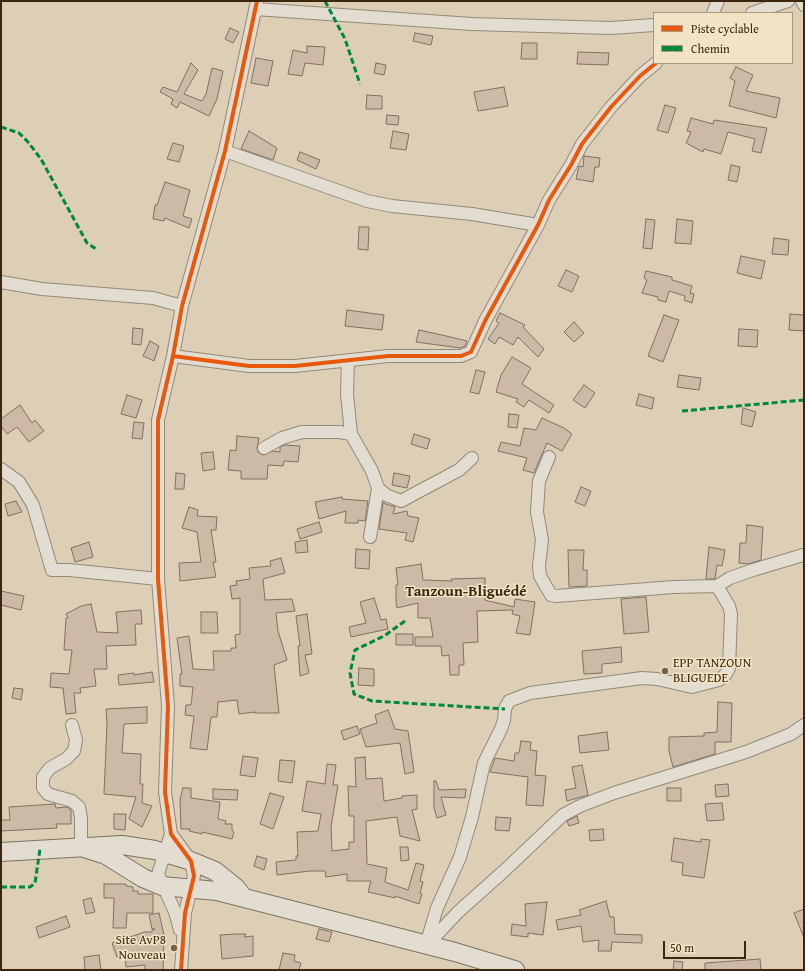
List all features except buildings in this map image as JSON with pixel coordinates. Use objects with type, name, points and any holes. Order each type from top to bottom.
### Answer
[{"type":"main road","points":[[1,852],[122,845],[164,852],[215,871],[235,887],[245,899]]},
{"type":"main road","points":[[81,847],[106,855],[143,878],[162,886],[217,891],[426,945],[495,967],[515,970]]},
{"type":"street","points":[[713,12],[718,1]]},
{"type":"street","points":[[755,12],[788,1]]},
{"type":"street","points":[[802,1],[804,5]]},
{"type":"street","points":[[181,970],[185,913],[194,876],[191,861],[171,834],[165,792],[168,706],[158,579],[158,420],[173,356],[182,306],[225,151],[256,5],[472,24],[611,28],[653,25]]},
{"type":"street","points":[[173,356],[249,366],[295,366],[388,356],[461,356],[471,352],[489,315],[538,225],[549,200],[582,144],[611,107],[640,76],[655,64]]},
{"type":"street","points":[[225,151],[367,201],[392,206],[472,214],[538,225]]},
{"type":"street","points":[[1,282],[42,289],[153,298],[182,306]]},
{"type":"street","points":[[348,360],[347,394],[351,434],[372,471],[378,488],[370,536]]},
{"type":"street","points":[[264,448],[282,438],[302,432],[339,432],[351,434]]},
{"type":"street","points":[[549,457],[539,481],[537,512],[542,540],[539,566],[540,576],[550,595],[556,596],[674,587],[717,586],[730,578],[803,555]]},
{"type":"street","points":[[378,488],[386,495],[401,501],[459,470],[472,458]]},
{"type":"street","points":[[1,469],[19,482],[33,505],[52,570],[70,570],[158,579]]},
{"type":"street","points":[[426,945],[438,908],[462,850],[472,817],[484,763],[501,729],[505,709],[509,701],[530,693],[642,678],[657,679],[692,687],[719,680],[726,674],[729,668],[731,614],[729,606],[717,586]]},
{"type":"street","points":[[72,725],[76,740],[74,751],[66,759],[50,768],[43,777],[43,788],[48,794],[72,802],[79,807],[81,818],[81,847]]},
{"type":"street","points":[[426,945],[458,912],[563,815],[580,806],[614,793],[722,761],[791,734],[804,725]]},
{"type":"street","points":[[791,734],[804,736]]},
{"type":"street","points":[[171,834],[158,874],[162,886],[175,912],[182,939]]},
{"type":"marked path","points":[[325,1],[345,39],[360,84]]},
{"type":"marked path","points":[[1,127],[19,133],[28,142],[41,159],[87,243],[96,249]]},
{"type":"marked path","points":[[682,411],[804,400]]},
{"type":"marked path","points":[[405,621],[384,636],[355,650],[350,673],[354,694],[372,701],[505,709]]},
{"type":"marked path","points":[[1,887],[30,887],[35,883],[40,849]]},
{"type":"cycle path","points":[[181,970],[185,913],[194,876],[191,861],[171,834],[165,792],[168,706],[158,579],[158,420],[173,356],[182,306],[225,151],[257,1]]},
{"type":"cycle path","points":[[173,356],[249,366],[295,366],[388,356],[461,356],[471,352],[485,321],[538,225],[549,200],[582,144],[611,107],[640,76],[655,64]]},
{"type":"place","name":"EPP TANZOUN BLIGUEDE","points":[[665,671]]},
{"type":"place","name":"Site AvP8 Nouveau","points":[[174,948]]},
{"type":"district","name":"Tanzoun-Bliguédé","points":[[466,592]]}]
